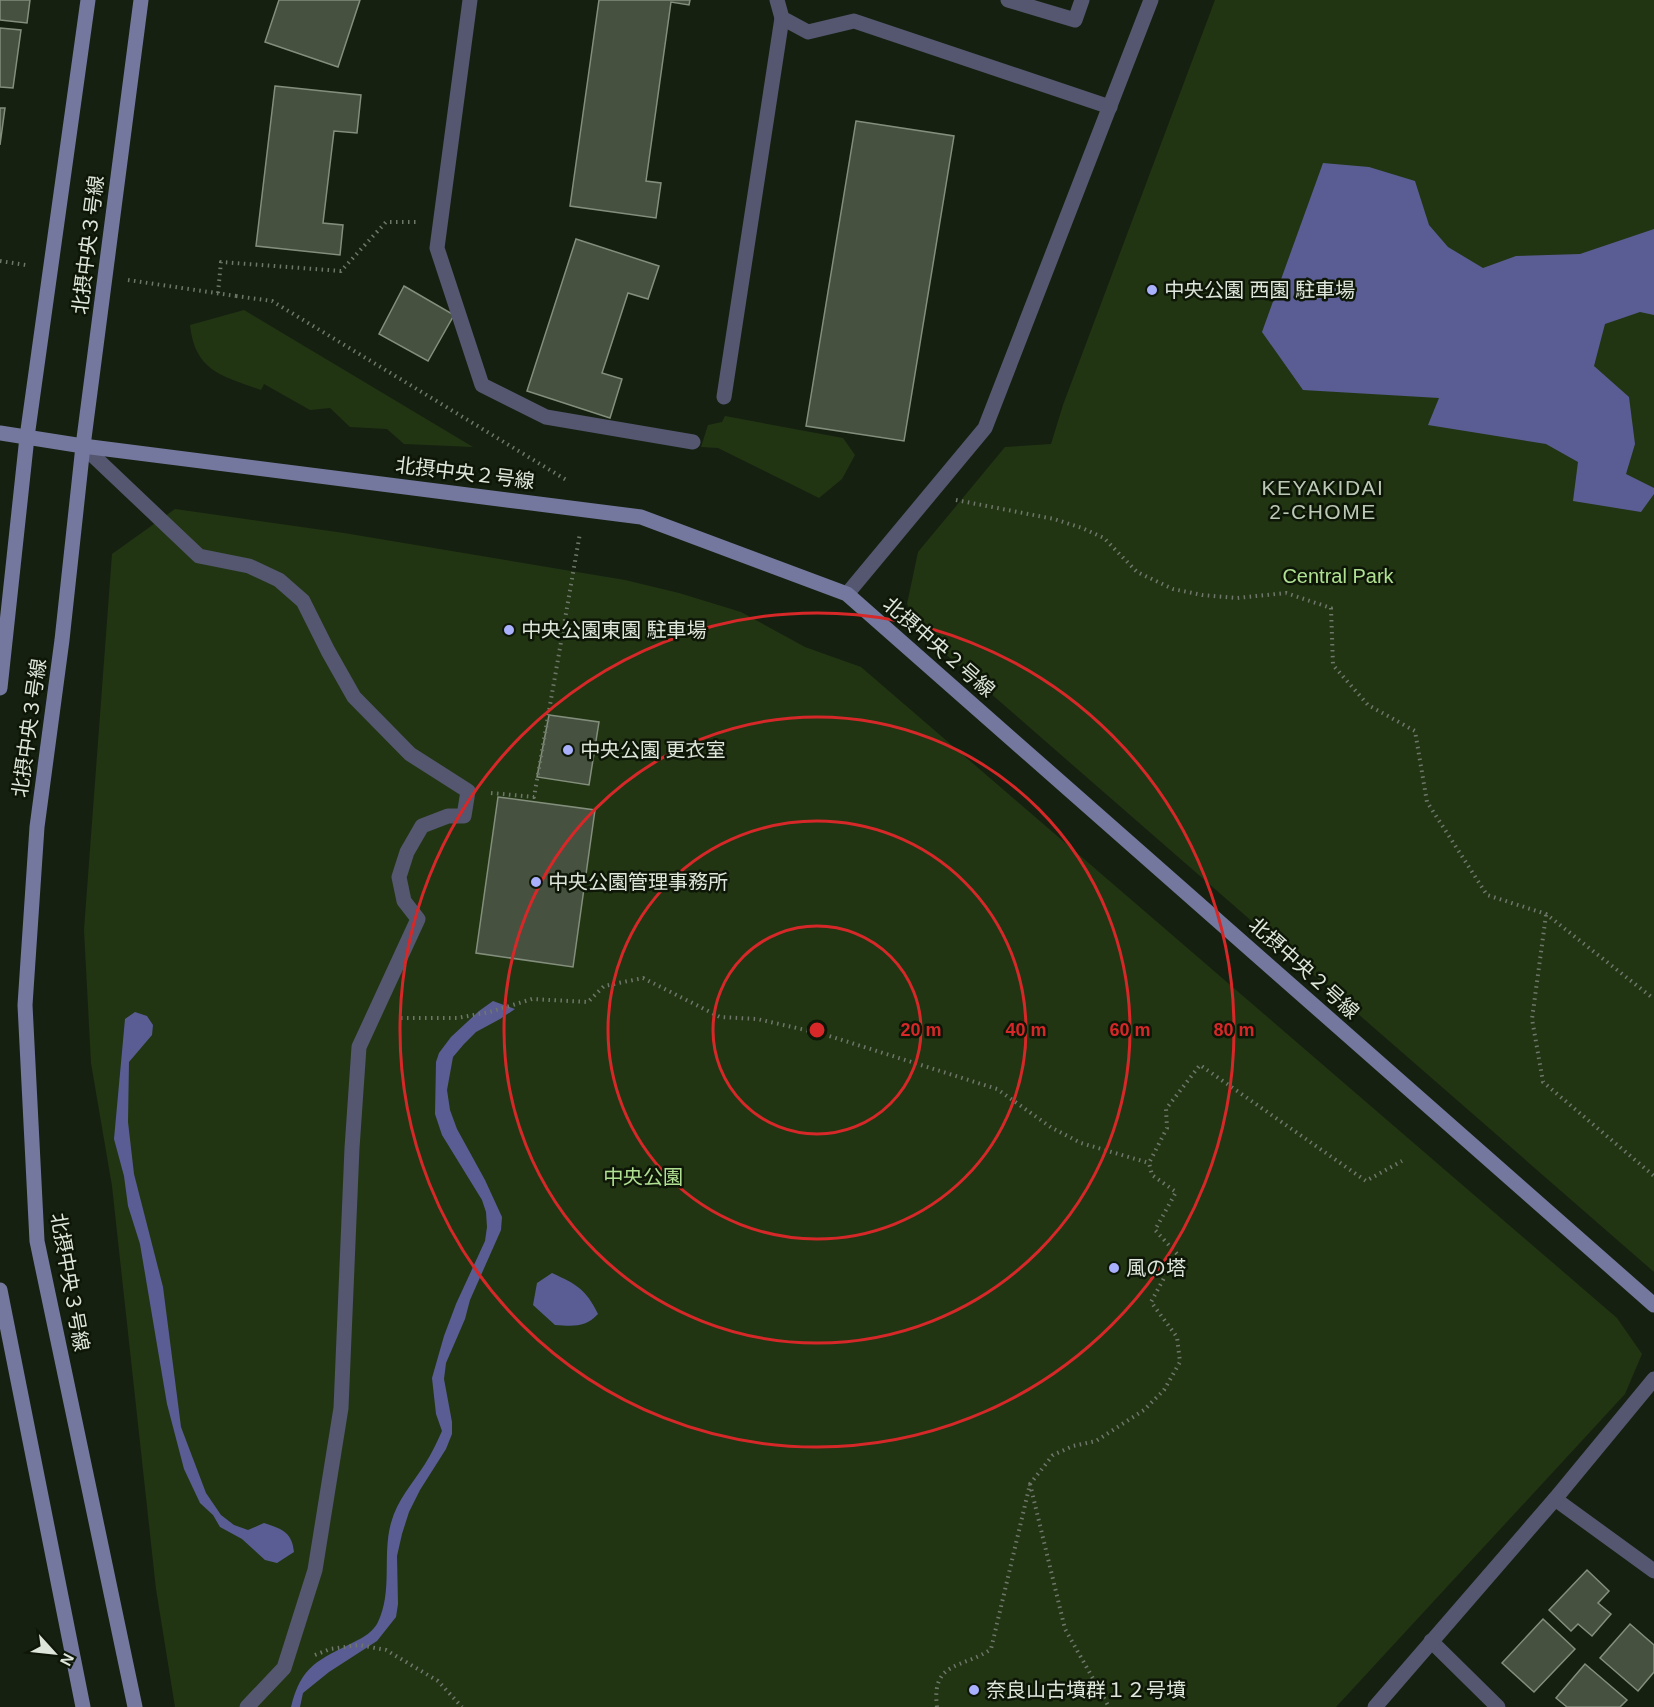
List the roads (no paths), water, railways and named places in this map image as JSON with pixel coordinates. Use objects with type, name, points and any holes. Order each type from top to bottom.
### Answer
[{"type":"street","name":"北摂中央３号線","points":[[0,688],[27,436],[88,0]]},
{"type":"street","name":"北摂中央３号線","points":[[135,1707],[37,1241],[25,1005],[37,827],[141,0]]},
{"type":"street","points":[[470,0],[438,248],[482,385],[546,417],[693,442]]},
{"type":"street","points":[[724,397],[782,18],[777,0]]},
{"type":"street","points":[[1008,0],[1074,20],[1082,0]]},
{"type":"street","points":[[847,594],[985,428],[1151,0]]},
{"type":"street","points":[[782,18],[808,32],[854,21],[1110,107]]},
{"type":"street","name":"北摂中央２号線","points":[[0,433],[83,447],[641,516],[847,594],[1654,1305]]},
{"type":"street","points":[[83,447],[199,556],[249,566],[279,580],[303,601],[354,697],[410,754],[468,791],[464,816],[447,816],[422,826],[406,852],[399,877],[404,900],[417,919],[359,1047],[352,1148],[341,1407],[315,1570],[284,1668],[247,1707]]},
{"type":"street","points":[[0,1290],[83,1707]]},
{"type":"street","points":[[1376,1707],[1555,1499],[1654,1379]]},
{"type":"street","points":[[1555,1499],[1654,1571]]},
{"type":"street","points":[[1431,1641],[1498,1707]]},
{"type":"water","points":[[1323,163],[1369,167],[1415,181],[1429,225],[1448,247],[1483,268],[1516,256],[1580,254],[1654,229],[1654,315],[1640,312],[1605,324],[1594,366],[1629,397],[1635,444],[1626,474],[1654,488],[1654,494],[1641,512],[1573,501],[1578,462],[1546,444],[1428,425],[1439,398],[1303,390],[1262,332]]},
{"type":"water","points":[[493,1001],[515,1009],[476,1032],[453,1057],[447,1090],[450,1110],[457,1129],[502,1217],[501,1230],[470,1300],[465,1319],[446,1363],[444,1379],[452,1434],[446,1449],[409,1512],[402,1534],[397,1556],[396,1617],[377,1641],[329,1672],[303,1693],[300,1707],[291,1707],[300,1682],[313,1666],[321,1659],[364,1636],[378,1622],[385,1598],[388,1535],[391,1523],[401,1499],[428,1460],[442,1431],[436,1414],[432,1378],[444,1336],[485,1241],[487,1227],[482,1200],[442,1135],[435,1114],[436,1062],[439,1053],[451,1037]]},
{"type":"water","points":[[135,1012],[147,1016],[153,1025],[152,1035],[129,1062],[128,1122],[134,1174],[163,1287],[181,1427],[206,1493],[221,1515],[234,1525],[248,1530],[264,1523],[285,1532],[291,1540],[294,1552],[277,1563],[265,1560],[242,1539],[220,1527],[213,1515],[200,1503],[184,1469],[167,1404],[140,1244],[128,1206],[124,1176],[114,1139],[125,1019]]},
{"type":"water","points":[[552,1273],[580,1288],[598,1314],[593,1319],[573,1326],[555,1325],[533,1305],[537,1283]]},
{"type":"place","name":"中央公園 西園 駐車場","points":[[1152,290]]},
{"type":"place","name":"中央公園東園 駐車場","points":[[509,630]]},
{"type":"place","name":"中央公園 更衣室","points":[[568,750]]},
{"type":"place","name":"中央公園管理事務所","points":[[536,882]]},
{"type":"place","name":"風の塔","points":[[1114,1268]]},
{"type":"place","name":"奈良山古墳群１２号墳","points":[[974,1690]]},
{"type":"district","name":"KEYAKIDAI 2-CHOME","points":[[1323,499]]},
{"type":"park label","name":"Central Park","points":[[1338,576]]},
{"type":"park label","name":"中央公園","points":[[643,1177]]}]
